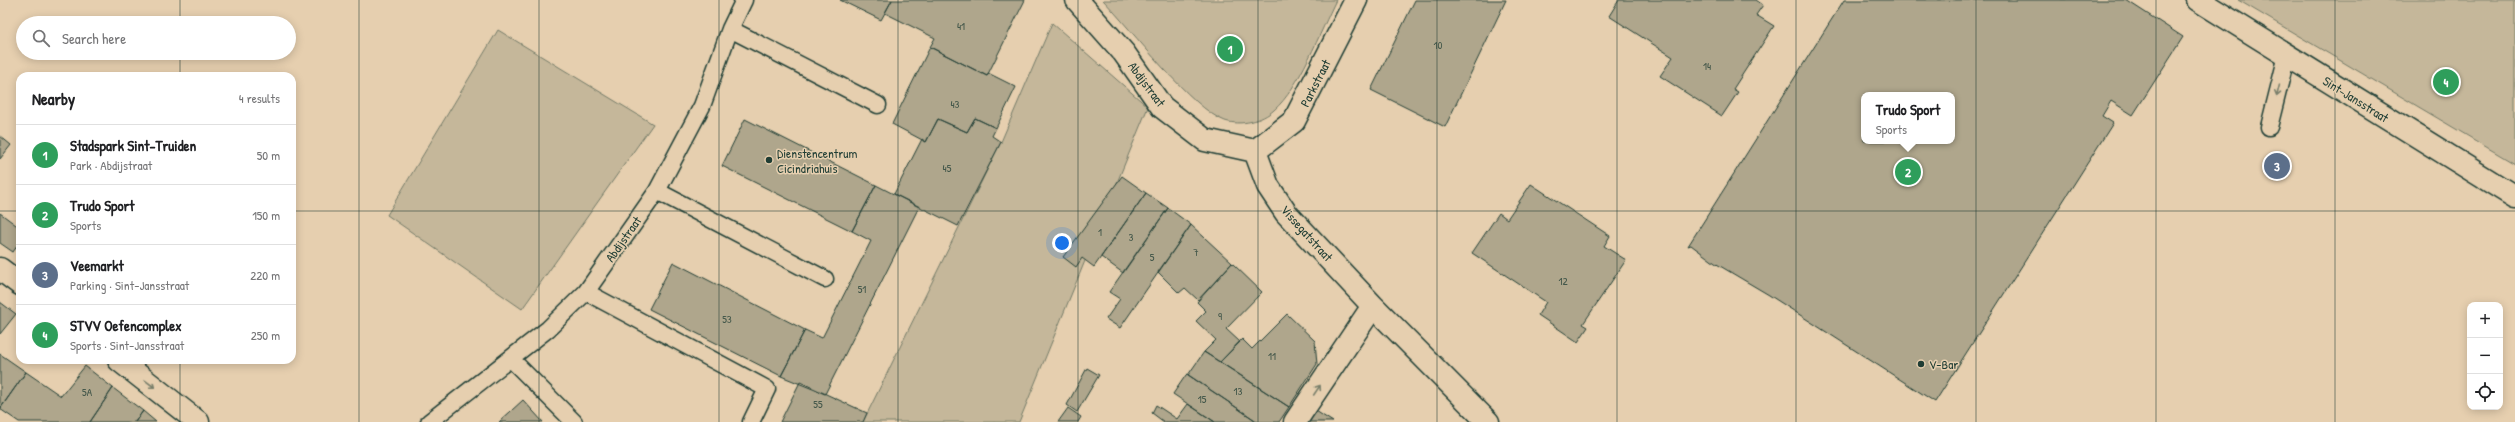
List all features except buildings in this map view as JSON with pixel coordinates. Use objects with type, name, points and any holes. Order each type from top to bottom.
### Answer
[{"type":"street","name":"Abdijstraat","points":[[1077,0],[1124,53],[1162,107],[1205,140],[1255,151]]},
{"type":"street","name":"Parkstraat","points":[[1255,151],[1294,122],[1356,0]]},
{"type":"street","name":"Sint-Jansstraat","points":[[2198,0],[2515,197]]},
{"type":"street","name":"Vissegatstraat","points":[[1255,151],[1268,186],[1286,213],[1373,306],[1488,422]]},
{"type":"street","points":[[0,269],[16,281]]},
{"type":"street","points":[[1295,422],[1373,306]]},
{"type":"street","points":[[124,364],[198,422]]},
{"type":"lane","name":"Abdijstraat","points":[[429,422],[548,330],[586,292],[657,191],[702,106],[730,29],[744,0]]},
{"type":"lane","points":[[730,29],[878,105]]},
{"type":"lane","points":[[2269,127],[2287,56]]},
{"type":"lane","points":[[657,191],[825,279]]},
{"type":"lane","points":[[586,292],[767,390],[751,422]]},
{"type":"lane","points":[[511,359],[574,422]]},
{"type":"shaded area","points":[[1103,0],[1336,0],[1301,74],[1283,100],[1274,110],[1264,117],[1251,122],[1238,123],[1225,121],[1211,114],[1196,101],[1162,67]]},
{"type":"shaded area","points":[[2238,0],[2515,0],[2515,164]]},
{"type":"shaded area","points":[[1052,23],[1148,107],[1019,422],[863,422],[1001,142]]},
{"type":"shaded area","points":[[498,30],[653,124],[522,309],[387,215]]},
{"type":"place","name":"Stadspark Sint-Truiden","points":[[1230,49]]},
{"type":"place","name":"STVV Oefencomplex","points":[[2446,82]]},
{"type":"place","name":"Dienstencentrum Cicindriahuis","points":[[769,160]]},
{"type":"place","name":"Veemarkt","points":[[2277,166]]},
{"type":"place","name":"Trudo Sport","points":[[1908,172]]},
{"type":"place","name":"V-Bar","points":[[1921,364]]}]
